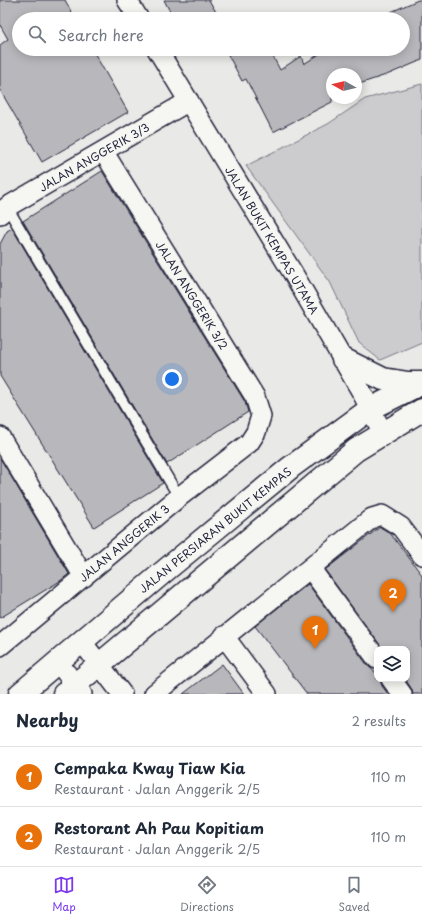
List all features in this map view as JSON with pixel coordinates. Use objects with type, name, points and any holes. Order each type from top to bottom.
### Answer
[{"type":"street","points":[[127,0],[135,12]]},
{"type":"street","name":"JALAN BUKIT KEMPAS UTAMA","points":[[161,56],[343,359],[383,433]]},
{"type":"street","name":"JALAN ANGGERIK 3/3","points":[[3,211],[103,151],[190,102]]},
{"type":"street","name":"JALAN ANGGERIK 3/2","points":[[103,151],[255,397],[260,416],[256,432],[249,443]]},
{"type":"street","points":[[343,359],[383,379],[408,383],[422,383]]},
{"type":"street","name":"JALAN PERSIARAN BUKIT KEMPAS","points":[[20,694],[167,569],[291,467],[370,409],[422,383]]},
{"type":"street","points":[[58,662],[74,691],[99,665],[356,450],[422,410]]},
{"type":"street","points":[[0,437],[84,577]]},
{"type":"street","name":"JALAN ANGGERIK 3","points":[[0,646],[179,497],[249,443]]},
{"type":"street","points":[[154,694],[372,518],[382,515],[401,527],[422,555]]},
{"type":"street","points":[[310,568],[374,655]]},
{"type":"street","points":[[224,636],[267,694]]},
{"type":"street","points":[[82,642],[122,694]]},
{"type":"street","points":[[394,682],[402,694]]},
{"type":"lane","points":[[3,211],[179,497]]},
{"type":"shaded area","points":[[422,84],[422,342],[380,360],[359,343],[330,282],[246,166],[328,124],[358,104],[362,104],[362,101]]},
{"type":"building","points":[[0,0],[65,0],[71,12],[12,12],[12,56],[96,56],[128,112],[42,162],[0,90],[0,45],[8,39],[0,25]]},
{"type":"building","points":[[164,0],[209,0],[216,12],[170,12]]},
{"type":"building","points":[[418,0],[422,0],[422,60],[389,74],[362,83],[362,68],[326,68],[326,104],[328,104],[273,132],[246,79],[242,81],[229,56],[273,56],[280,70],[301,56],[304,64],[316,56],[410,56],[410,12],[391,12]]},
{"type":"building","points":[[102,171],[245,402],[248,412],[167,464],[23,221]]},
{"type":"building","points":[[12,228],[163,483],[94,527],[0,376],[0,244],[7,231]]},
{"type":"building","points":[[0,458],[69,574],[0,618]]},
{"type":"building","points":[[380,527],[390,533],[422,575],[422,694],[413,694],[407,682],[410,682],[410,646],[381,646],[325,570]]},
{"type":"building","points":[[308,584],[368,666],[374,671],[374,682],[381,682],[388,694],[307,694],[255,626]]},
{"type":"building","points":[[222,664],[244,694],[183,694]]},
{"type":"place","name":"Restorant Ah Pau Kopitiam","points":[[393,612]]},
{"type":"place","name":"Cempaka Kway Tiaw Kia","points":[[315,649]]}]
